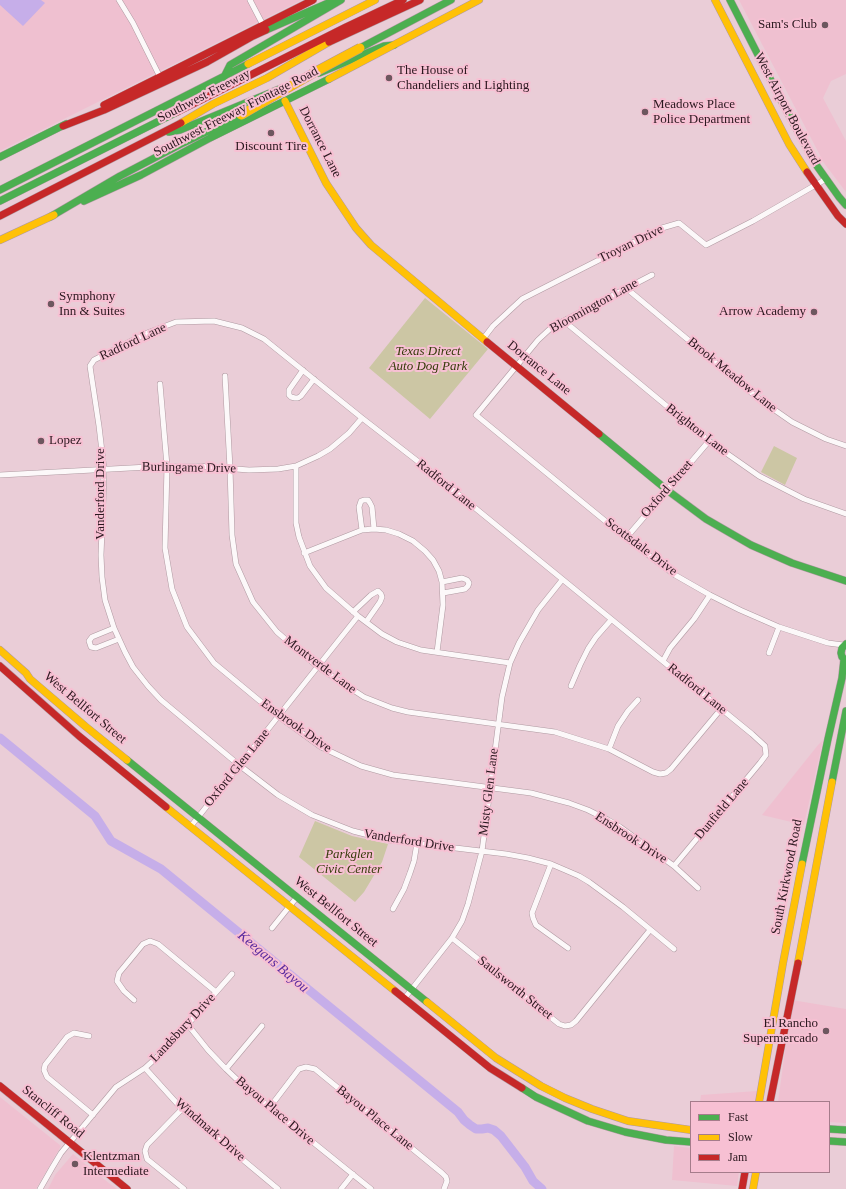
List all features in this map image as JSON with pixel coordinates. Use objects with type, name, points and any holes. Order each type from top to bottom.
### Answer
[{"type":"main road","points":[[0,158],[313,0]]},
{"type":"main road","points":[[64,126],[104,110],[207,62],[253,36],[335,0]]},
{"type":"main road","points":[[224,77],[230,65],[341,0]]},
{"type":"main road","name":"Southwest Freeway","points":[[0,190],[375,0]]},
{"type":"main road","points":[[346,27],[348,23],[395,0]]},
{"type":"main road","points":[[0,202],[346,27],[403,0]]},
{"type":"main road","name":"Southwest Freeway","points":[[0,216],[190,118],[213,104],[267,78],[330,42],[420,0]]},
{"type":"main road","points":[[50,217],[120,176],[241,115],[360,48],[451,0]]},
{"type":"main road","name":"Southwest Freeway Frontage Road","points":[[0,240],[141,175],[479,0]]},
{"type":"main road","name":"West Airport Boulevard","points":[[716,0],[789,144],[815,185],[838,216],[846,224]]},
{"type":"main road","name":"West Airport Boulevard","points":[[730,0],[785,108],[817,166],[846,205]]},
{"type":"main road","points":[[739,45],[750,39]]},
{"type":"main road","points":[[161,132],[180,130],[384,46],[394,45]]},
{"type":"main road","name":"Dorrance Lane","points":[[285,101],[326,183],[356,228],[371,245],[667,490],[706,519],[751,545],[792,563],[845,581]]},
{"type":"main road","points":[[773,113],[785,108]]},
{"type":"main road","name":"West Bellfort Street","points":[[0,650],[85,726],[496,1058],[541,1086],[592,1109],[628,1121],[690,1130]]},
{"type":"main road","name":"South Kirkwood Road","points":[[759,1101],[783,963],[796,902],[808,833],[842,678],[844,652]]},
{"type":"main road","name":"West Bellfort Street","points":[[0,666],[79,736],[490,1068],[536,1097],[588,1121],[625,1132],[666,1140],[690,1142]]},
{"type":"main road","points":[[24,687],[30,678]]},
{"type":"main road","points":[[834,714],[846,714]]},
{"type":"main road","name":"South Kirkwood Road","points":[[770,1101],[798,962],[821,835],[846,714]]},
{"type":"main road","points":[[112,762],[118,753]]},
{"type":"main road","points":[[819,781],[831,785]]},
{"type":"main road","points":[[808,833],[821,835]]},
{"type":"main road","points":[[796,902],[809,904]]},
{"type":"main road","points":[[783,963],[798,962]]},
{"type":"main road","points":[[773,1022],[785,1024]]},
{"type":"main road","points":[[515,1085],[521,1074]]},
{"type":"main road","name":"Stancliff Road","points":[[0,1086],[127,1189]]},
{"type":"main road","points":[[560,1108],[565,1098]]},
{"type":"main road","points":[[830,1129],[846,1130]]},
{"type":"main road","points":[[830,1140],[846,1142]]},
{"type":"main road","points":[[742,1189],[745,1173]]},
{"type":"main road","points":[[753,1189],[756,1173]]},
{"type":"street","points":[[119,0],[133,23],[160,77]]},
{"type":"street","points":[[250,0],[263,25]]},
{"type":"street","name":"Troyan Drive","points":[[483,339],[493,326],[522,299],[662,228],[679,223],[706,245],[826,179]]},
{"type":"street","name":"Bloomington Lane","points":[[476,415],[538,340],[552,327],[652,274]]},
{"type":"street","name":"Brook Meadow Lane","points":[[626,288],[760,399],[792,422],[826,439],[846,446]]},
{"type":"street","name":"Radford Lane","points":[[94,360],[147,333],[176,322],[214,321],[242,328],[264,339],[420,463],[663,661],[762,743],[766,749]]},
{"type":"street","name":"Brighton Lane","points":[[564,321],[709,441],[759,476],[804,499],[846,514]]},
{"type":"street","name":"Vanderford Drive","points":[[94,360],[90,366],[104,469],[101,555],[105,600],[114,628],[133,667],[161,700],[239,765],[278,795],[312,815],[353,831],[388,840],[482,851],[528,858],[551,864],[572,872],[589,882],[618,903],[674,949]]},
{"type":"street","points":[[303,370],[289,390],[289,395],[291,397],[295,398],[301,396],[314,379]]},
{"type":"street","name":"Montverde Lane","points":[[225,376],[232,534],[236,564],[252,602],[277,632],[318,667],[364,697],[392,708],[408,712],[555,732],[609,749],[653,772],[660,774],[668,772],[721,709]]},
{"type":"street","name":"Ensbrook Drive","points":[[160,384],[167,466],[165,548],[172,588],[187,627],[214,663],[278,716],[322,747],[361,766],[393,775],[531,793],[552,798],[588,810],[620,827],[674,866],[698,888]]},
{"type":"street","name":"Scottsdale Drive","points":[[476,415],[626,538],[675,575],[740,610],[779,627],[828,643],[844,652]]},
{"type":"street","name":"Burlingame Drive","points":[[0,474],[167,466],[265,470],[278,469],[296,466],[330,449],[349,433],[362,418]]},
{"type":"street","name":"Oxford Street","points":[[626,538],[709,441]]},
{"type":"street","points":[[296,466],[296,522],[304,553],[310,566],[326,588],[358,616],[382,634],[397,642],[421,650],[510,663]]},
{"type":"street","points":[[362,530],[359,507],[361,501],[364,500],[368,500],[372,507],[374,529]]},
{"type":"street","points":[[304,553],[362,530],[386,530],[399,534],[413,541],[433,560],[439,571],[442,582],[443,605],[437,652]]},
{"type":"street","points":[[442,582],[462,578],[467,580],[469,583],[465,589],[443,593]]},
{"type":"street","name":"Misty Glen Lane","points":[[404,998],[452,938],[462,921],[482,851],[502,697],[510,663],[519,643],[538,610],[562,580]]},
{"type":"street","points":[[353,612],[371,595],[378,591],[382,597],[366,622]]},
{"type":"street","points":[[663,661],[670,648],[694,619],[710,595]]},
{"type":"street","name":"Oxford Glen Lane","points":[[191,826],[358,616]]},
{"type":"street","points":[[571,686],[588,650],[596,637],[611,620]]},
{"type":"street","points":[[769,653],[779,627]]},
{"type":"street","points":[[114,628],[92,637],[89,641],[91,647],[96,648],[119,639]]},
{"type":"street","points":[[609,749],[618,726],[628,711],[638,700]]},
{"type":"street","name":"Dunfield Lane","points":[[674,866],[760,763],[766,755],[766,749]]},
{"type":"street","points":[[393,909],[410,873],[417,843]]},
{"type":"street","points":[[551,864],[532,913],[533,918],[536,925],[568,948]]},
{"type":"street","points":[[272,928],[297,897]]},
{"type":"street","name":"Saulsworth Street","points":[[452,938],[558,1024],[568,1025],[574,1023],[650,930]]},
{"type":"street","points":[[134,1000],[124,991],[117,981],[119,973],[143,944],[150,941],[158,944],[216,992]]},
{"type":"street","name":"Landsbury Drive","points":[[40,1189],[52,1168],[70,1143],[116,1087],[145,1068],[167,1048],[232,974]]},
{"type":"street","name":"Bayou Place Drive","points":[[188,1025],[208,1050],[247,1089],[371,1189]]},
{"type":"street","points":[[226,1069],[262,1026]]},
{"type":"street","points":[[89,1036],[74,1033],[67,1037],[45,1065],[44,1070],[47,1077],[93,1115]]},
{"type":"street","name":"Bayou Place Lane","points":[[270,1107],[299,1069],[306,1067],[315,1069],[442,1173],[446,1177],[447,1181],[444,1189]]},
{"type":"street","name":"Windmark Drive","points":[[145,1068],[182,1109],[278,1189]]},
{"type":"street","points":[[182,1109],[147,1145],[145,1151],[147,1159],[184,1189]]},
{"type":"street","points":[[341,1189],[353,1174]]},
{"type":"street","points":[[269,1189],[272,1184]]},
{"type":"shaded area","points":[[0,0],[302,0],[0,151]]},
{"type":"shaded area","points":[[0,0],[41,0],[45,3],[23,26],[0,5]]},
{"type":"shaded area","points":[[739,0],[846,0],[846,74],[831,81],[823,98],[846,141],[846,192],[824,163]]},
{"type":"shaded area","points":[[823,740],[804,825],[762,815],[818,745]]},
{"type":"shaded area","points":[[792,1000],[846,1009],[846,1123],[830,1122],[830,1101],[778,1101]]},
{"type":"shaded area","points":[[757,1091],[755,1101],[700,1101],[701,1095]]},
{"type":"shaded area","points":[[0,1097],[61,1146],[36,1189],[0,1189]]},
{"type":"shaded area","points":[[674,1146],[690,1148],[690,1173],[739,1173],[737,1186],[672,1180]]},
{"type":"shaded area","name":"Klentzman Intermediate","points":[[73,1154],[117,1189],[48,1189],[55,1175]]},
{"type":"green space","name":"Texas Direct Auto Dog Park","points":[[425,298],[488,349],[430,419],[369,368]]},
{"type":"green space","points":[[774,446],[797,458],[785,485],[761,472]]},
{"type":"green space","name":"Parkglen Civic Center","points":[[315,821],[352,836],[388,844],[382,862],[364,892],[355,902],[299,857]]},
{"type":"waterway","name":"Keegans Bayou","points":[[0,738],[95,816],[111,841],[161,869],[458,1112],[470,1125],[476,1129],[488,1128],[494,1130],[501,1136],[525,1167],[533,1181],[542,1189]]},
{"type":"traffic: fast","points":[[266,30],[335,0]]},
{"type":"traffic: fast","points":[[224,77],[230,65],[341,0]]},
{"type":"traffic: fast","points":[[360,48],[451,0]]},
{"type":"traffic: fast","points":[[730,0],[783,104],[817,166],[846,205]]},
{"type":"traffic: fast","points":[[319,73],[384,46],[394,45]]},
{"type":"traffic: fast","points":[[0,190],[248,64]]},
{"type":"traffic: fast","points":[[84,201],[141,175],[210,138],[329,79]]},
{"type":"traffic: fast","points":[[169,132],[180,130],[282,88]]},
{"type":"traffic: fast","points":[[0,201],[177,112]]},
{"type":"traffic: fast","points":[[50,217],[120,176],[241,115]]},
{"type":"traffic: fast","points":[[0,157],[66,124]]},
{"type":"traffic: fast","points":[[599,434],[667,490],[706,519],[751,545],[792,563],[846,581]]},
{"type":"traffic: fast","points":[[846,644],[842,648],[841,653],[842,657],[846,660]]},
{"type":"traffic: fast","points":[[802,864],[842,678],[844,659]]},
{"type":"traffic: fast","points":[[832,782],[846,711]]},
{"type":"traffic: fast","points":[[127,760],[427,1002]]},
{"type":"traffic: fast","points":[[522,1088],[536,1097],[588,1121],[625,1132],[666,1140],[690,1142]]},
{"type":"traffic: fast","points":[[830,1129],[846,1130]]},
{"type":"traffic: fast","points":[[830,1141],[846,1142]]},
{"type":"traffic: slow","points":[[248,64],[375,0]]},
{"type":"traffic: slow","points":[[329,79],[479,0]]},
{"type":"traffic: slow","points":[[715,0],[789,144],[807,172]]},
{"type":"traffic: slow","points":[[181,123],[213,104],[267,78],[329,42]]},
{"type":"traffic: slow","points":[[241,115],[360,48]]},
{"type":"traffic: slow","points":[[285,101],[326,183],[356,228],[371,245],[487,342]]},
{"type":"traffic: slow","points":[[0,240],[54,215]]},
{"type":"traffic: slow","points":[[0,650],[26,673],[30,679],[127,760]]},
{"type":"traffic: slow","points":[[798,963],[832,782]]},
{"type":"traffic: slow","points":[[166,807],[395,991]]},
{"type":"traffic: slow","points":[[759,1101],[802,864]]},
{"type":"traffic: slow","points":[[427,1002],[496,1058],[541,1086],[565,1098],[628,1121],[690,1130]]},
{"type":"traffic: slow","points":[[753,1189],[756,1173]]},
{"type":"traffic: jam","points":[[104,105],[313,0]]},
{"type":"traffic: jam","points":[[177,112],[403,0]]},
{"type":"traffic: jam","points":[[329,42],[420,0]]},
{"type":"traffic: jam","points":[[63,126],[104,110],[207,62],[266,30]]},
{"type":"traffic: jam","points":[[0,216],[181,123]]},
{"type":"traffic: jam","points":[[807,172],[838,216],[846,224]]},
{"type":"traffic: jam","points":[[487,342],[599,434]]},
{"type":"traffic: jam","points":[[0,666],[79,736],[166,807]]},
{"type":"traffic: jam","points":[[770,1101],[798,963]]},
{"type":"traffic: jam","points":[[395,991],[490,1068],[522,1088]]},
{"type":"traffic: jam","points":[[0,1086],[127,1189]]},
{"type":"traffic: jam","points":[[742,1189],[745,1173]]},
{"type":"place","name":"Sam's Club","points":[[825,25]]},
{"type":"place","name":"The House of Chandeliers and Lighting","points":[[389,78]]},
{"type":"place","name":"Meadows Place Police Department","points":[[645,112]]},
{"type":"place","name":"Discount Tire","points":[[271,133]]},
{"type":"place","name":"Symphony Inn & Suites","points":[[51,304]]},
{"type":"place","name":"Arrow Academy","points":[[814,312]]},
{"type":"place","name":"Lopez","points":[[41,441]]},
{"type":"place","name":"El Rancho Supermercado","points":[[826,1031]]},
{"type":"place","name":"Klentzman Intermediate","points":[[75,1164]]}]
